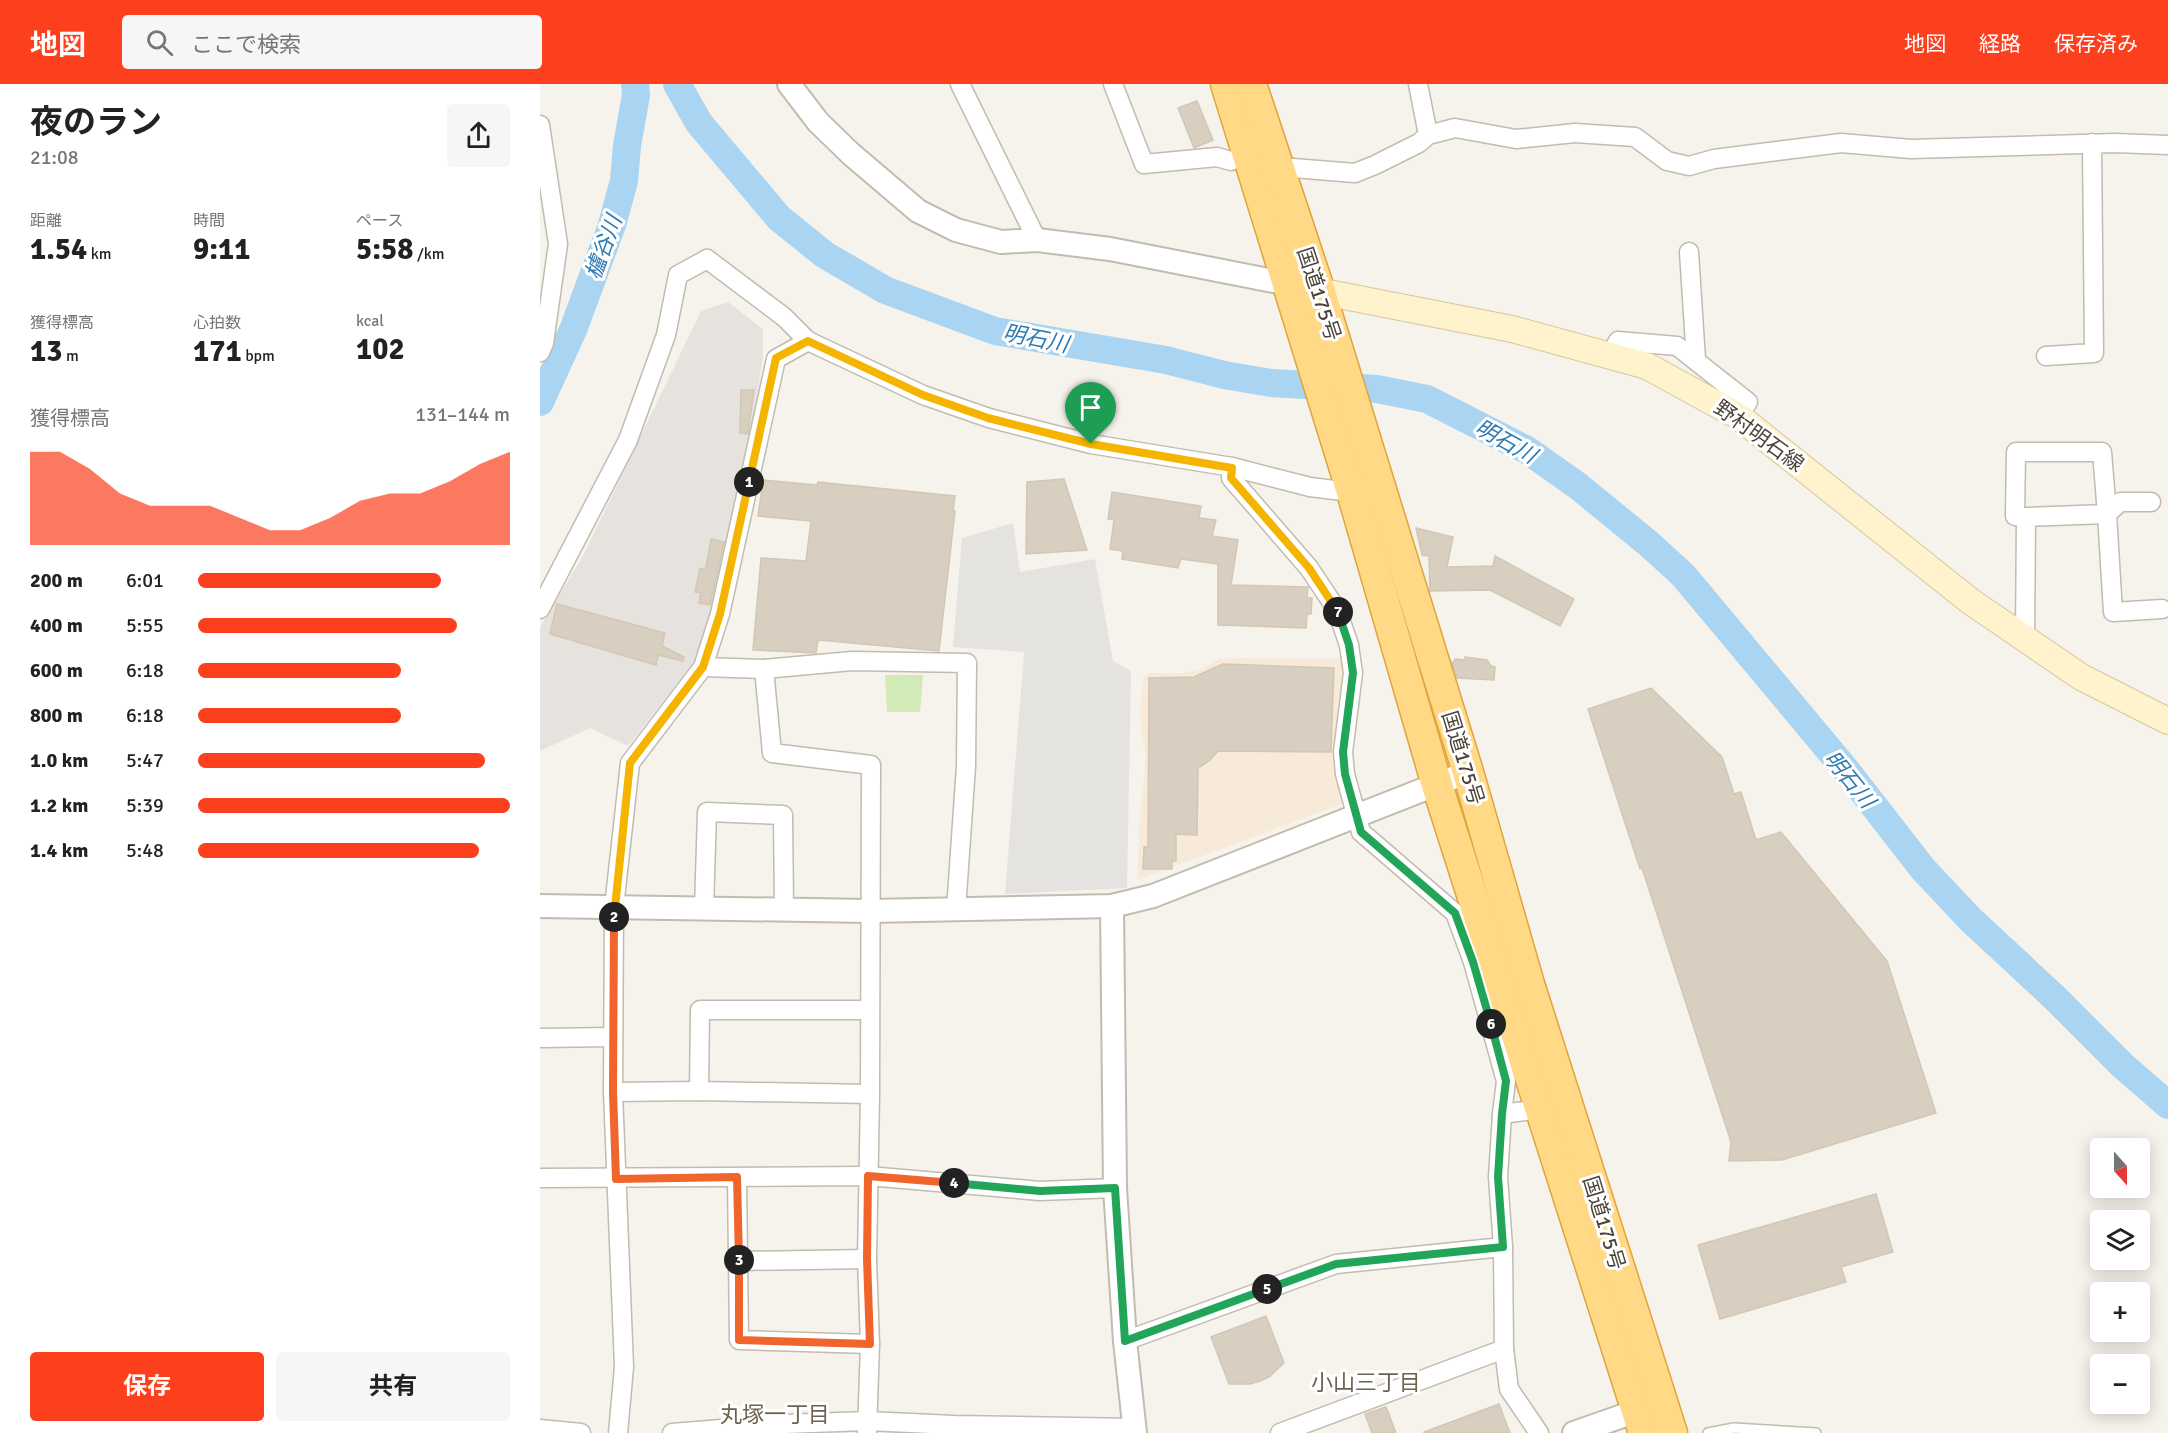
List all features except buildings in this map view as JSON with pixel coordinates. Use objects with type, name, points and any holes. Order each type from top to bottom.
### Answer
[{"type":"highway","name":"国道175号","points":[[1226,84],[1289,284],[1317,331],[1370,454],[1468,772],[1529,984],[1647,1415]]},
{"type":"highway","name":"国道175号","points":[[1251,84],[1320,292],[1317,331],[1340,455],[1437,784],[1483,959],[1540,1109],[1647,1415],[1672,1433]]},
{"type":"main road","name":"野村明石線","points":[[1289,284],[1512,329],[1647,366],[1738,416],[1970,601],[2081,677],[2168,721]]},
{"type":"street","points":[[789,84],[818,122],[850,154],[918,211],[956,230],[1001,242],[1037,240],[1110,249],[1289,284]]},
{"type":"street","points":[[960,84],[1037,240]]},
{"type":"street","points":[[1113,84],[1144,164],[1217,157],[1231,161]]},
{"type":"street","points":[[1418,84],[1428,135]]},
{"type":"street","points":[[1293,168],[1355,173],[1419,143],[1428,135],[1455,128],[1516,139],[1575,133],[1635,137],[1667,161],[1689,166],[1714,159],[1841,142],[1911,149],[2092,143],[2168,145]]},
{"type":"street","points":[[540,352],[544,343],[558,244],[541,136]]},
{"type":"street","points":[[2046,356],[2094,353],[2092,143]]},
{"type":"street","points":[[1689,252],[1696,360]]},
{"type":"street","points":[[540,609],[628,440],[666,335],[678,275],[707,259],[784,317],[808,341],[923,395],[988,418],[1091,444],[1232,468],[1310,487],[1383,498]]},
{"type":"street","points":[[618,1433],[624,1367],[613,1092],[614,907],[630,763],[703,667],[720,614],[776,358],[808,341]]},
{"type":"street","points":[[1610,356],[1618,341],[1677,346],[1748,402],[1738,416]]},
{"type":"street","points":[[2151,502],[2120,502],[2107,514],[2015,516],[2016,452],[2102,452],[2107,514],[2113,612],[2162,609]]},
{"type":"street","points":[[1232,468],[1231,478],[1309,568],[1337,610],[1349,645],[1353,673],[1343,752],[1345,774],[1361,832],[1455,913],[1483,959],[1506,1081],[1498,1177],[1503,1247],[1504,1349],[1509,1389],[1539,1433]]},
{"type":"street","points":[[2025,638],[2026,517]]},
{"type":"street","points":[[703,667],[764,669],[852,660],[968,663],[966,766],[956,910]]},
{"type":"street","points":[[764,669],[772,753],[871,765],[867,1259],[870,1344],[867,1427]]},
{"type":"street","points":[[540,906],[870,911],[1112,906],[1153,896],[1468,772]]},
{"type":"street","points":[[704,909],[707,812],[783,814],[784,910]]},
{"type":"street","points":[[672,1433],[784,1424],[1135,1431],[1125,1341],[1115,1188],[1112,906]]},
{"type":"street","points":[[699,1091],[700,1010],[869,1010]]},
{"type":"street","points":[[540,1038],[613,1037]]},
{"type":"street","points":[[613,1092],[870,1094]]},
{"type":"street","points":[[1502,1114],[1540,1109]]},
{"type":"street","points":[[540,1178],[868,1176],[1040,1191],[1115,1188]]},
{"type":"street","points":[[737,1177],[739,1340],[870,1344]]},
{"type":"street","points":[[1125,1341],[1336,1264],[1503,1247]]},
{"type":"street","points":[[739,1261],[867,1259]]},
{"type":"street","points":[[1280,1433],[1504,1349]]},
{"type":"street","points":[[1574,1433],[1647,1415]]},
{"type":"street","points":[[540,1429],[581,1433]]},
{"type":"lane","points":[[1708,1433],[1734,1428],[1816,1433]]},
{"type":"shaded area","points":[[728,302],[763,329],[763,355],[751,438],[714,608],[707,630],[691,666],[628,746],[590,728],[540,751],[540,627],[583,556],[701,311]]},
{"type":"shaded area","points":[[1013,523],[1020,572],[1095,559],[1113,661],[1131,671],[1127,888],[1005,894],[1024,652],[953,647],[962,538]]},
{"type":"shaded area","points":[[1233,658],[1342,659],[1344,803],[1138,880],[1139,826],[1146,755],[1141,733],[1140,712],[1143,678],[1150,673],[1182,673],[1199,670],[1218,660]]},
{"type":"green space","points":[[885,675],[923,675],[920,712],[887,712]]},
{"type":"waterway","name":"櫨谷川","points":[[540,402],[573,330],[612,225],[624,181],[627,146],[636,95],[635,84]]},
{"type":"waterway","name":"明石川","points":[[677,84],[699,123],[779,218],[825,255],[885,290],[995,331],[1166,360],[1224,375],[1271,383],[1377,389],[1427,399],[1527,450],[1578,486],[1683,575],[1846,770],[1923,869],[1970,919],[2055,998],[2122,1065],[2168,1105]]},
{"type":"district","name":"小山三丁目","points":[[1366,1382]]},
{"type":"district","name":"丸塚一丁目","points":[[775,1414]]},
{"type":"route","points":[[808,341],[923,395],[988,418],[1091,444],[1232,468],[1231,478],[1309,568],[1337,610],[1349,645],[1353,673],[1343,752],[1345,774],[1361,832],[1455,913],[1473,962],[1506,1081],[1498,1177],[1503,1247],[1336,1264],[1125,1341],[1115,1188],[1040,1191],[868,1176],[867,1259],[870,1344],[739,1340],[737,1177],[616,1179],[613,1092],[614,907],[630,763],[703,667],[720,614],[776,358],[808,341]]}]
